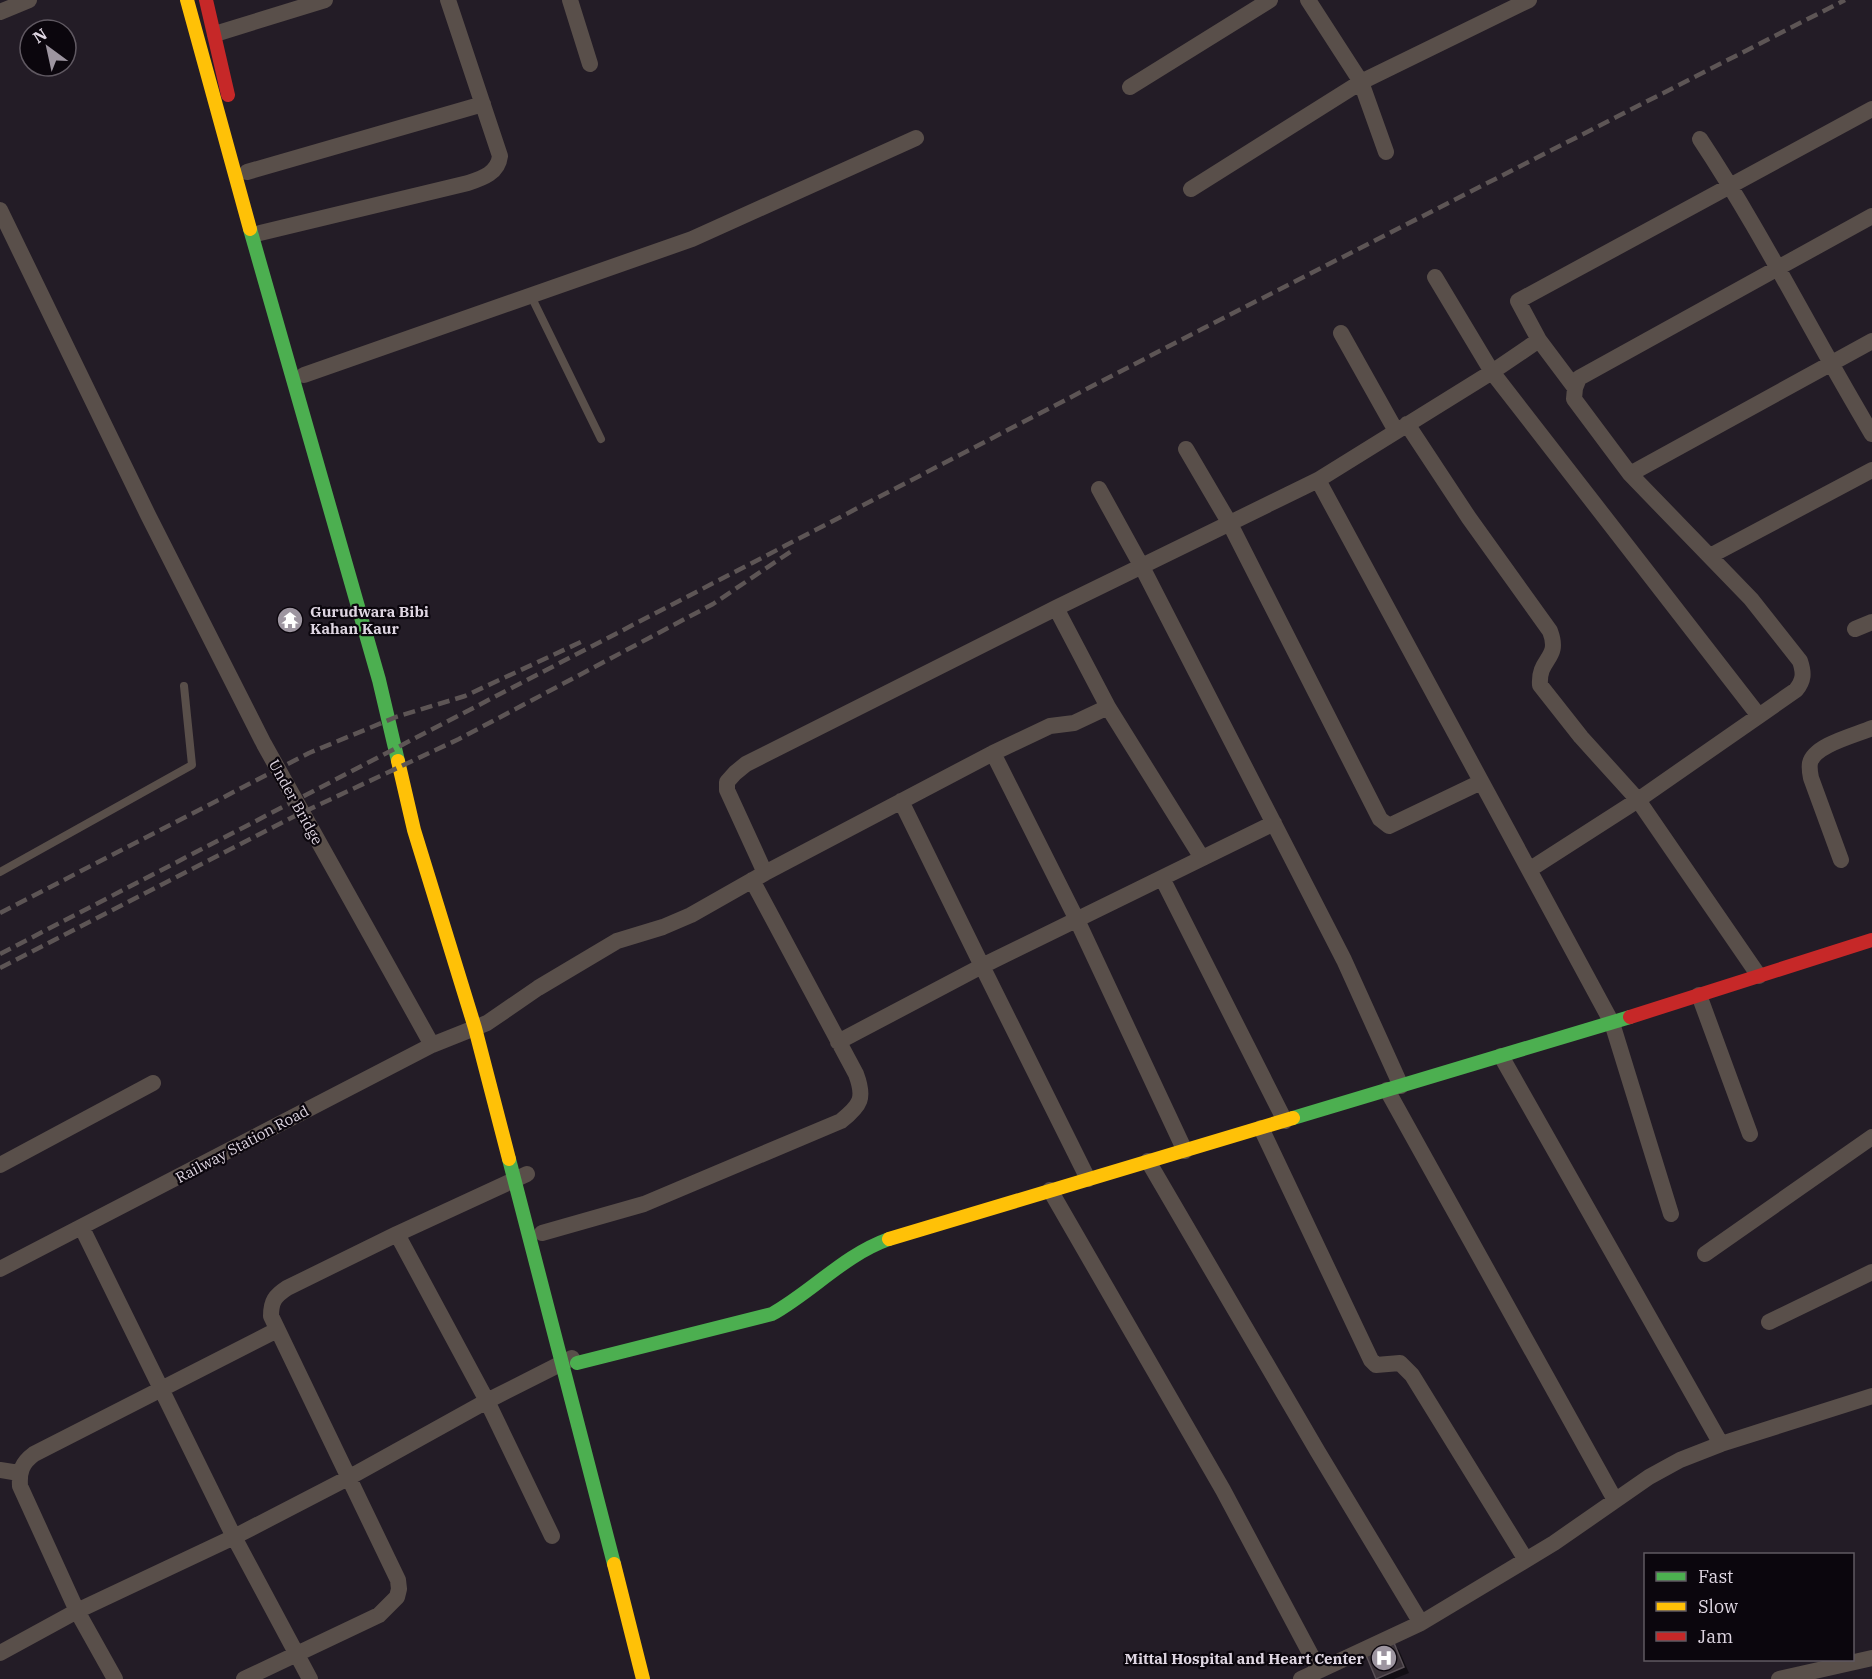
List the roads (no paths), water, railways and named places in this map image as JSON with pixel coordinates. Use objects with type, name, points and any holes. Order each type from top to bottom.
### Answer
[{"type":"street","points":[[1,13],[29,0]]},
{"type":"street","points":[[187,0],[269,301],[379,680],[414,830],[481,1025]]},
{"type":"street","points":[[206,0],[231,105]]},
{"type":"street","points":[[215,34],[325,0]]},
{"type":"street","points":[[260,233],[468,183],[497,168],[500,156],[448,0]]},
{"type":"street","points":[[570,0],[590,64]]},
{"type":"street","points":[[1130,87],[1270,0]]},
{"type":"street","points":[[1308,0],[1361,82],[1386,153]]},
{"type":"street","points":[[1191,189],[1361,82],[1529,0]]},
{"type":"street","points":[[247,172],[483,104]]},
{"type":"street","points":[[1575,388],[1539,340],[1518,302],[1872,109]]},
{"type":"street","points":[[236,127],[260,233],[304,375],[350,543],[388,669],[402,745],[574,1360],[643,1679]]},
{"type":"street","points":[[304,375],[692,239],[916,138]]},
{"type":"street","points":[[1700,139],[1731,186],[1830,364],[1872,434]]},
{"type":"street","name":"Under Bridge","points":[[0,210],[148,515],[264,744],[432,1045]]},
{"type":"street","points":[[1529,870],[1638,800],[1796,690],[1803,682],[1804,673],[1800,661],[1751,599],[1630,474],[1574,399],[1579,378],[1872,216]]},
{"type":"street","points":[[1435,277],[1492,372],[1759,716]]},
{"type":"street","points":[[1341,333],[1401,428],[1550,630],[1555,643],[1553,653],[1542,666],[1539,674],[1540,685],[1581,737],[1638,800],[1759,976]]},
{"type":"street","points":[[542,1233],[644,1204],[841,1121],[855,1110],[860,1101],[862,1090],[856,1074],[838,1042],[759,877],[728,790],[727,782],[735,773],[746,764],[1056,608],[1318,480],[1492,372],[1539,340]]},
{"type":"street","points":[[1630,474],[1872,341]]},
{"type":"street","points":[[1186,449],[1230,524],[1384,824],[1389,826],[1395,824],[1481,782]]},
{"type":"street","points":[[1710,556],[1872,470]]},
{"type":"street","points":[[1318,480],[1612,1023],[1671,1214]]},
{"type":"street","points":[[1099,489],[1142,567],[1344,960],[1394,1088],[1615,1500]]},
{"type":"street","points":[[1056,608],[1108,707],[1202,858]]},
{"type":"street","points":[[1855,629],[1872,622]]},
{"type":"street","name":"Railway Station Road","points":[[0,1269],[432,1045],[481,1025],[617,941],[663,927],[691,915],[993,753],[1050,726],[1074,723],[1108,707]]},
{"type":"street","points":[[1841,860],[1811,778],[1809,765],[1813,756],[1823,747],[1872,728]]},
{"type":"street","points":[[993,753],[1077,920],[1185,1151]]},
{"type":"street","points":[[901,801],[1088,1179]]},
{"type":"street","points":[[838,1042],[982,966],[1274,823]]},
{"type":"street","points":[[1162,878],[1285,1121]]},
{"type":"street","points":[[0,1653],[78,1611],[234,1537],[350,1477],[487,1401],[574,1360],[772,1314],[794,1302],[845,1261],[869,1246],[1612,1023],[1872,940]]},
{"type":"street","points":[[1699,995],[1750,1134]]},
{"type":"street","points":[[1501,1056],[1721,1444]]},
{"type":"street","points":[[0,1166],[153,1083]]},
{"type":"street","points":[[1261,1128],[1371,1360],[1376,1365],[1400,1363],[1412,1374],[1526,1560]]},
{"type":"street","points":[[1705,1254],[1872,1137]]},
{"type":"street","points":[[1148,1161],[1421,1623]]},
{"type":"street","points":[[521,1177],[542,1233],[554,1278]]},
{"type":"street","points":[[244,1679],[379,1615],[397,1597],[399,1589],[398,1580],[350,1477],[271,1316],[271,1303],[277,1295],[398,1234],[521,1177]]},
{"type":"street","points":[[1050,1190],[1223,1490],[1319,1670]]},
{"type":"street","points":[[82,1228],[234,1537],[310,1679]]},
{"type":"street","points":[[398,1234],[487,1401],[552,1536]]},
{"type":"street","points":[[1769,1322],[1872,1272]]},
{"type":"street","points":[[115,1679],[78,1611],[20,1486],[19,1473],[24,1461],[278,1330]]},
{"type":"street","points":[[1301,1679],[1421,1623],[1554,1544],[1649,1477],[1680,1460],[1721,1444],[1872,1396]]},
{"type":"street","points":[[0,1470],[19,1473]]},
{"type":"street","points":[[1779,1679],[1872,1658]]},
{"type":"lane","points":[[531,296],[601,440]]},
{"type":"lane","points":[[0,872],[192,765],[184,686]]},
{"type":"railway","points":[[0,954],[1202,329],[1845,0]]},
{"type":"railway","points":[[0,968],[295,816],[459,739],[713,604],[793,550]]},
{"type":"railway","points":[[0,913],[309,753],[396,717],[465,696],[583,641]]},
{"type":"place","name":"Gurudwara Bibi Kahan Kaur","points":[[290,620]]},
{"type":"place","name":"Mittal Hospital and Heart Center","points":[[1384,1658]]}]
